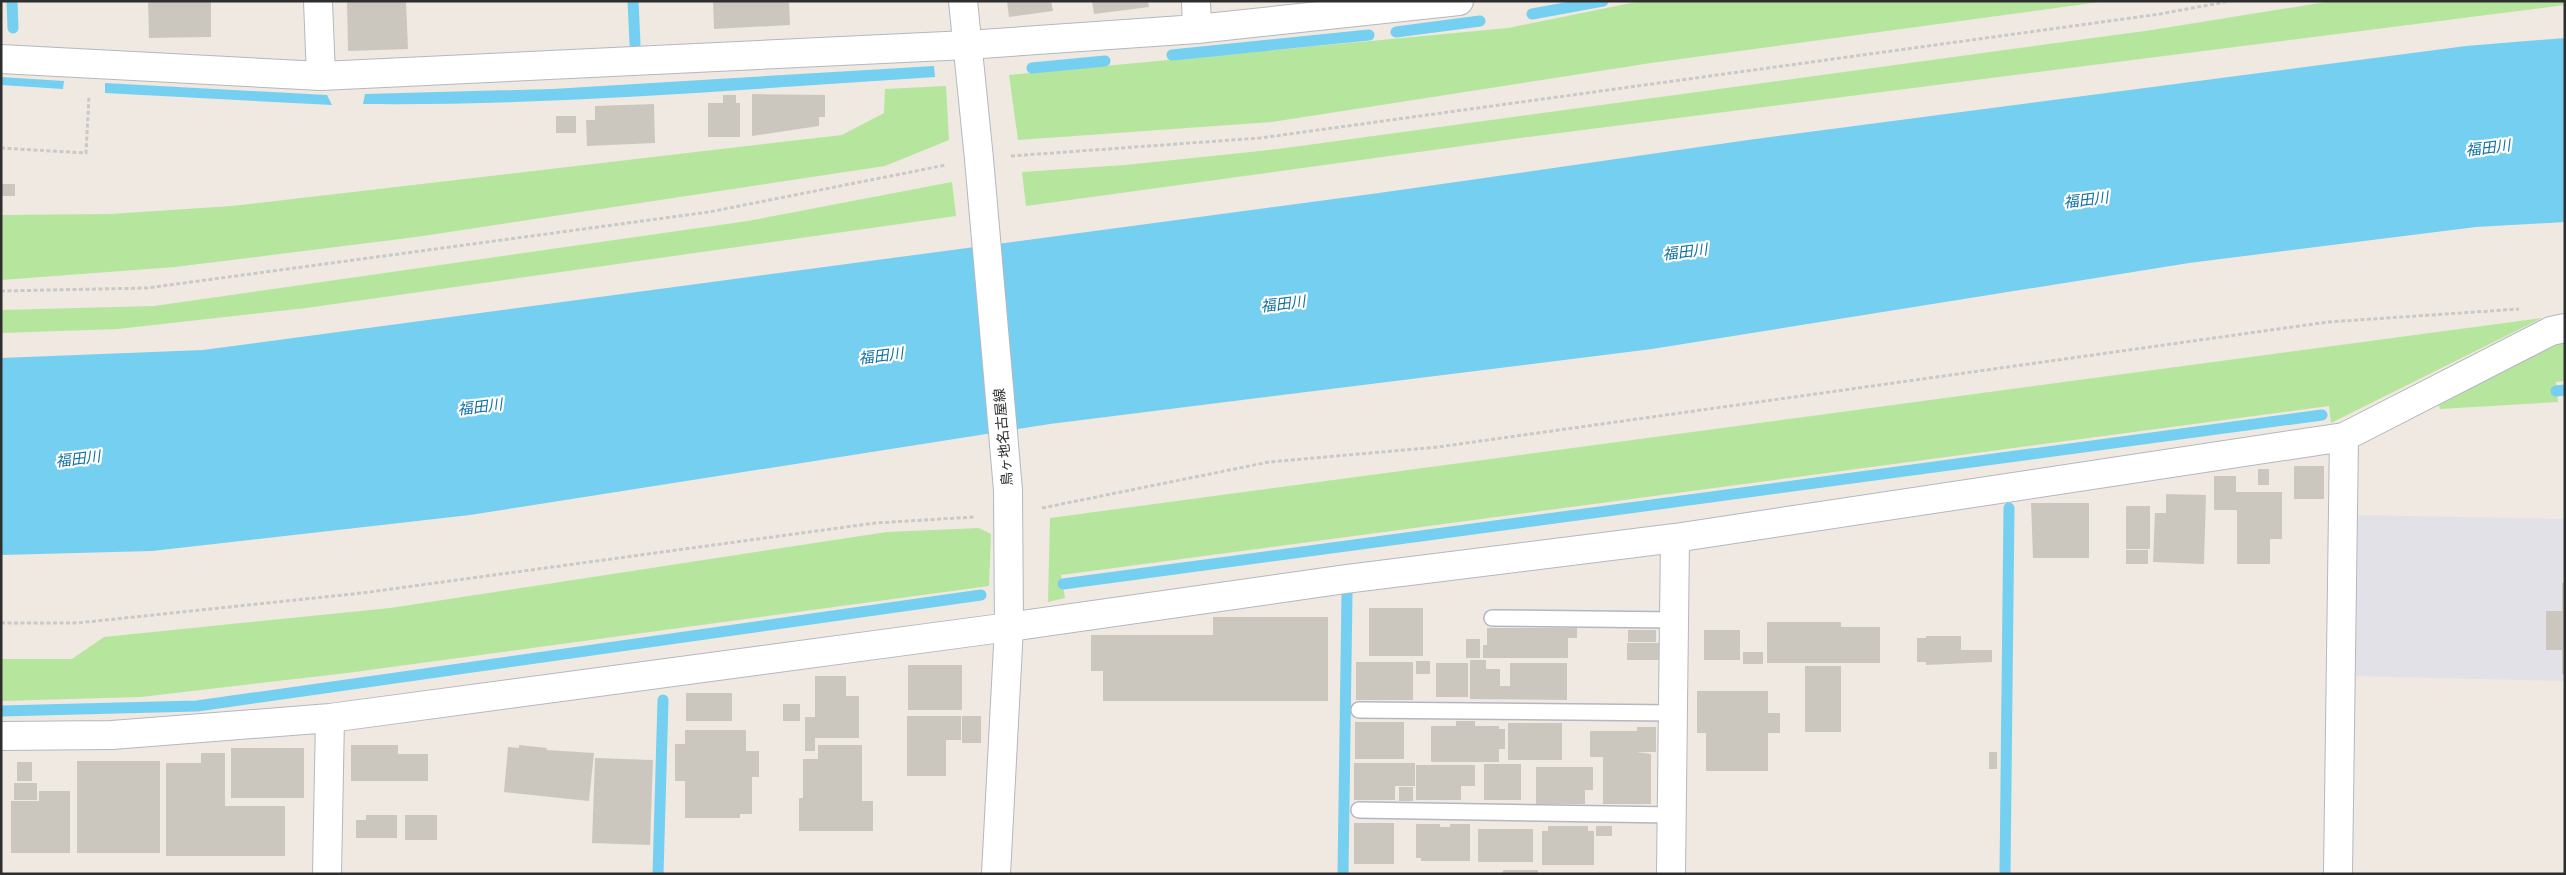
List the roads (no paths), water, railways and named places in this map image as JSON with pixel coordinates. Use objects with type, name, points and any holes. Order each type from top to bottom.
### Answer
[{"type":"street","points":[[318,1],[321,76]]},
{"type":"street","name":"鳥ヶ地名古屋線","points":[[963,1],[980,170],[1008,503],[1010,627],[996,874]]},
{"type":"street","points":[[1196,1],[1197,29]]},
{"type":"street","points":[[1,59],[321,76],[968,45],[1197,29],[1459,1]]},
{"type":"street","points":[[1,736],[112,735],[330,718],[1010,627],[1346,578],[1675,538],[2344,436],[2551,331],[2565,328]]},
{"type":"street","points":[[2338,874],[2344,436]]},
{"type":"street","points":[[1671,874],[1675,538]]},
{"type":"street","points":[[327,874],[330,718]]},
{"type":"lane","points":[[1492,618],[1674,620]]},
{"type":"lane","points":[[1359,710],[1673,713]]},
{"type":"lane","points":[[1359,810],[1672,815]]},
{"type":"water","name":"福田川","points":[[2565,38],[2565,222],[2476,227],[2189,263],[1652,349],[1050,424],[470,515],[152,551],[1,555],[1,358],[203,350],[1379,193],[1748,140],[2466,46]]},
{"type":"water","points":[[934,66],[935,77],[577,100],[363,104],[365,94],[552,89]]},
{"type":"water","points":[[1,77],[64,81],[63,89],[1,85]]},
{"type":"water","points":[[105,83],[327,95],[332,105],[105,93]]},
{"type":"waterway","points":[[12,1],[13,28]]},
{"type":"waterway","points":[[633,1],[635,44]]},
{"type":"waterway","points":[[1532,14],[1603,1]]},
{"type":"waterway","points":[[1396,32],[1480,21]]},
{"type":"waterway","points":[[1172,55],[1369,35]]},
{"type":"waterway","points":[[1032,68],[1105,61]]},
{"type":"waterway","points":[[2556,391],[2565,390]]},
{"type":"waterway","points":[[1063,584],[2322,415]]},
{"type":"waterway","points":[[2005,874],[2009,508]]},
{"type":"waterway","points":[[1343,874],[1347,593]]},
{"type":"waterway","points":[[1,711],[197,706],[981,595]]},
{"type":"waterway","points":[[658,874],[663,700]]}]
